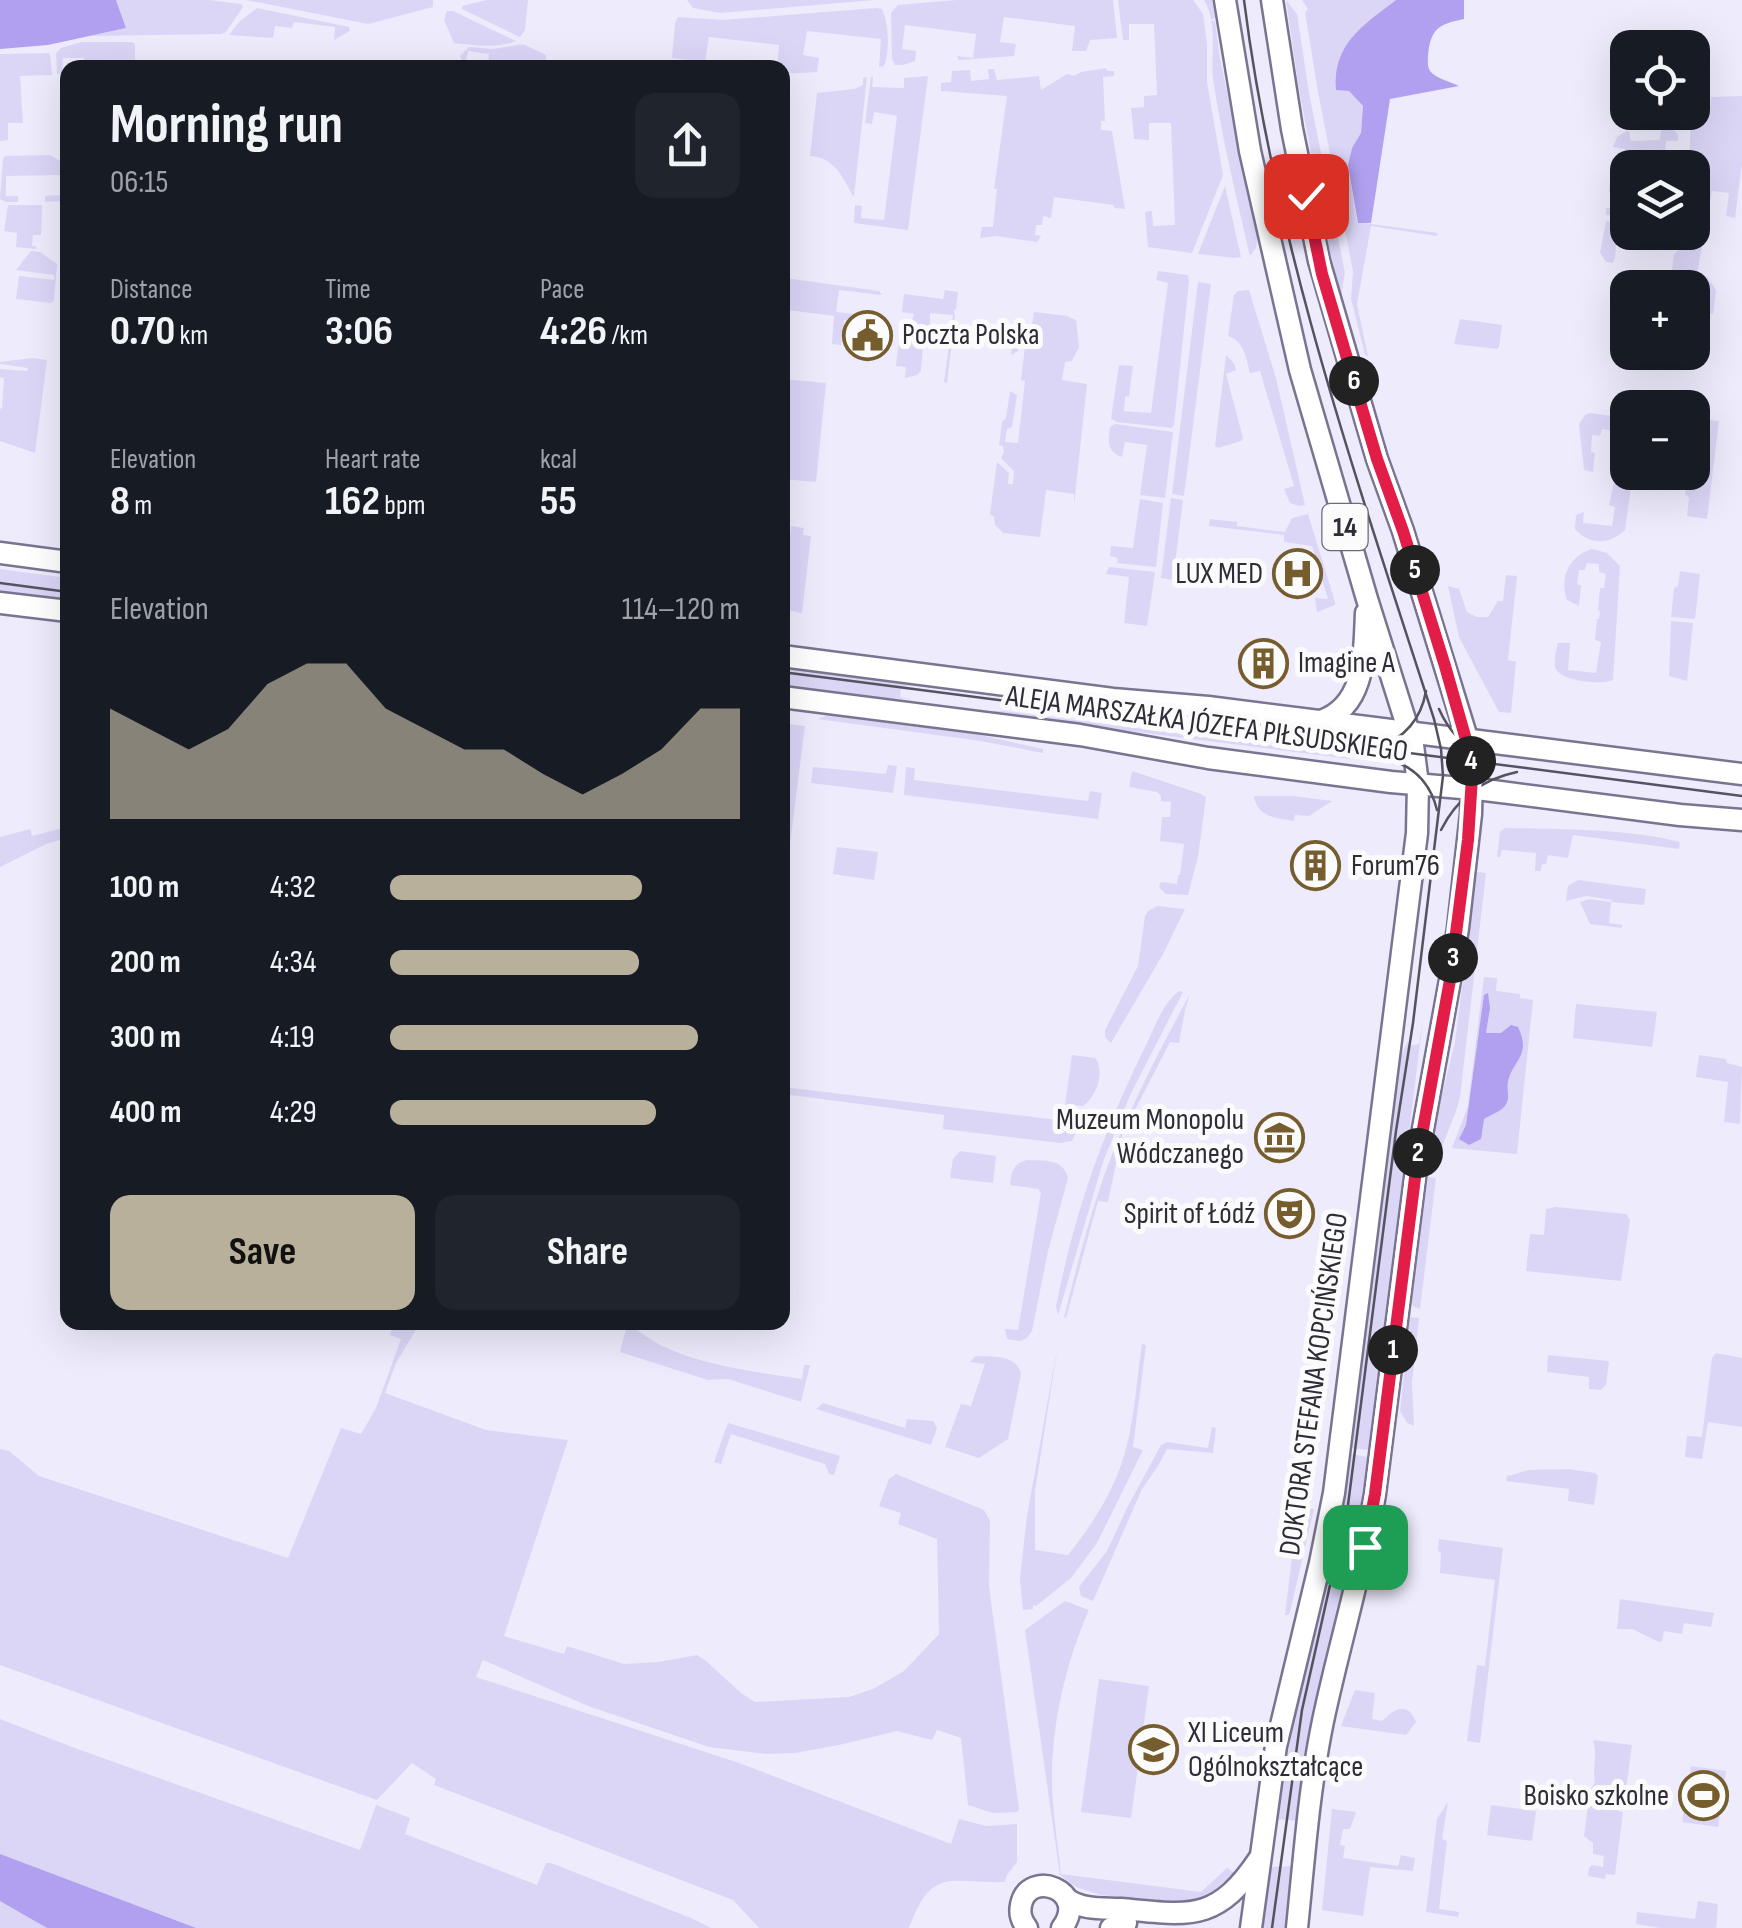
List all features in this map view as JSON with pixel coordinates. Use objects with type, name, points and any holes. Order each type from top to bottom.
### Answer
[{"type":"main road","name":"14","points":[[1225,0],[1257,186],[1300,370],[1410,733],[1418,784]]},
{"type":"main road","name":"14","points":[[1272,0],[1286,97],[1322,274],[1466,738],[1472,769],[1455,946],[1418,1151],[1375,1494],[1323,1723],[1296,1928]]},
{"type":"main road","points":[[0,553],[60,561]]},
{"type":"main road","points":[[1319,722],[1342,711],[1355,689],[1364,654],[1367,599]]},
{"type":"main road","points":[[0,602],[60,611]]},
{"type":"main road","name":"ALEJA MARSZAŁKA JÓZEFA PIŁSUDSKIEGO","points":[[790,657],[1742,774]]},
{"type":"main road","name":"ALEJA MARSZAŁKA JÓZEFA PIŁSUDSKIEGO","points":[[790,698],[1080,735],[1208,758],[1742,820]]},
{"type":"main road","name":"DOKTORA STEFANA KOPCIŃSKIEGO","points":[[1251,1928],[1281,1722],[1334,1493],[1416,835],[1418,784]]},
{"type":"main road","points":[[1028,1928],[1022,1922],[1020,1909],[1028,1892],[1040,1886],[1052,1887],[1082,1906],[1190,1914],[1228,1895],[1260,1857]]},
{"type":"main road","points":[[1064,1926],[1070,1912],[1067,1899]]},
{"type":"main road","points":[[1064,1926],[1080,1919],[1173,1928]]},
{"type":"shaded area","points":[[0,0],[116,0],[126,28],[48,45],[0,49]]},
{"type":"shaded area","points":[[116,0],[209,0],[243,7],[221,34],[90,36],[126,28]]},
{"type":"shaded area","points":[[246,0],[433,0],[433,7],[368,24]]},
{"type":"shaded area","points":[[487,0],[528,0],[525,30],[520,37],[462,9]]},
{"type":"shaded area","points":[[687,0],[875,0],[720,13],[693,8]]},
{"type":"shaded area","points":[[957,0],[1113,0],[1117,38],[1090,40],[1086,51],[1072,51],[1075,26],[1004,17],[1000,42],[1016,44],[1014,56],[959,60],[957,56],[973,58],[976,34],[905,25],[902,49],[916,51],[915,61],[895,65],[891,13],[898,5]]},
{"type":"shaded area","points":[[1118,0],[1193,0],[1203,14],[1207,82],[1223,175],[1192,253],[1148,247],[1145,212],[1152,211],[1153,226],[1175,225],[1171,123],[1149,123],[1149,140],[1134,139],[1131,108],[1144,107],[1144,96],[1157,95],[1154,24],[1129,24],[1129,40],[1123,40]]},
{"type":"shaded area","points":[[1204,0],[1212,0],[1215,17],[1211,21],[1209,10]]},
{"type":"shaded area","points":[[1286,0],[1297,14],[1345,273],[1341,296],[1381,431],[1329,256],[1311,164],[1322,161],[1318,154],[1311,153]]},
{"type":"shaded area","points":[[1302,0],[1396,0],[1376,15],[1349,91],[1363,106],[1361,133],[1348,165],[1357,222],[1438,233],[1437,236],[1371,226],[1357,304],[1368,356],[1351,299],[1353,271],[1318,92],[1305,12],[1308,9]]},
{"type":"shaded area","points":[[1396,0],[1464,0],[1464,19],[1438,29],[1428,55],[1432,73],[1459,86],[1390,99],[1371,223],[1358,223],[1348,165],[1361,133],[1363,106],[1349,91],[1336,90],[1336,74],[1352,38]]},
{"type":"shaded area","points":[[257,8],[349,27],[350,31],[334,40],[335,27],[294,22],[292,28],[275,26],[273,38],[229,35]]},
{"type":"shaded area","points":[[882,9],[887,30],[884,66],[879,67],[881,39],[807,31],[803,55],[819,58],[817,72],[790,74],[790,60],[778,60],[779,45],[709,37],[705,60],[672,58],[678,17],[723,20]]},
{"type":"shaded area","points":[[447,11],[516,41],[493,46],[454,43],[444,20]]},
{"type":"shaded area","points":[[1211,21],[1215,21],[1258,235],[1250,256],[1214,85]]},
{"type":"shaded area","points":[[82,42],[132,42],[135,60],[63,58],[57,74],[56,53]]},
{"type":"shaded area","points":[[523,44],[546,55],[546,60],[489,60],[489,54],[468,51],[466,60],[460,56],[469,47],[493,49]]},
{"type":"shaded area","points":[[48,53],[52,75],[20,76],[23,123],[8,123],[8,140],[0,141],[0,54]]},
{"type":"shaded area","points":[[1106,68],[1114,71],[1114,76],[1103,77],[1105,121],[1101,121],[1101,130],[1112,131],[1125,209],[1054,197],[1051,218],[1043,216],[1042,225],[1036,225],[1035,235],[1041,236],[1037,242],[996,236],[980,238],[982,227],[993,227],[994,189],[1007,96],[941,91],[941,83],[951,82],[952,71],[970,70],[971,81],[989,79],[988,69],[994,69],[997,80],[1039,76],[1041,90],[1067,74],[1074,76]]},
{"type":"shaded area","points":[[928,76],[908,230],[854,223],[855,205],[862,206],[861,218],[884,220],[897,116],[874,112],[872,124],[865,123],[871,77],[872,87],[904,88],[904,78]]},
{"type":"shaded area","points":[[867,77],[853,196],[832,164],[810,156],[817,93],[854,89],[863,85],[863,78]]},
{"type":"shaded area","points":[[1742,96],[1742,164],[1735,218],[1726,216],[1729,193],[1712,191],[1710,202],[1710,150],[1690,150],[1690,130],[1710,130],[1711,97]]},
{"type":"shaded area","points":[[1661,130],[1674,130],[1678,135],[1678,141],[1666,141],[1665,150],[1613,147],[1617,137],[1627,131],[1631,141],[1660,140]]},
{"type":"shaded area","points":[[50,155],[60,161],[60,175],[6,176],[6,196],[18,196],[18,202],[6,202],[0,199],[5,156]]},
{"type":"shaded area","points":[[1225,186],[1241,257],[1198,254]]},
{"type":"shaded area","points":[[60,195],[60,201],[45,202],[45,196]]},
{"type":"shaded area","points":[[8,205],[42,205],[41,235],[33,235],[32,246],[36,249],[16,247],[17,233],[4,231]]},
{"type":"shaded area","points":[[1606,221],[1610,222],[1610,250],[1616,250],[1613,263],[1606,262],[1600,253]]},
{"type":"shaded area","points":[[1679,250],[1701,250],[1698,270],[1672,270],[1674,254]]},
{"type":"shaded area","points":[[31,251],[40,252],[57,264],[51,303],[16,299],[19,276],[54,280],[54,275],[16,270]]},
{"type":"shaded area","points":[[1158,271],[1188,275],[1189,281],[1172,428],[1111,419],[1119,365],[1133,366],[1124,411],[1151,413],[1168,283],[1156,280]]},
{"type":"shaded area","points":[[790,279],[879,291],[882,295],[839,290],[836,312],[863,315],[862,321],[844,320],[841,345],[832,344],[834,316],[790,310]]},
{"type":"shaded area","points":[[1710,281],[1716,290],[1710,314]]},
{"type":"shaded area","points":[[1198,282],[1211,284],[1184,496],[1172,494]]},
{"type":"shaded area","points":[[945,290],[958,292],[947,383],[944,382],[953,315],[930,313],[930,333],[924,334],[921,371],[905,378],[906,367],[896,366],[900,330],[921,333],[922,329],[910,327],[914,314],[902,312],[904,294],[943,299]]},
{"type":"shaded area","points":[[1249,290],[1276,378],[1305,505],[1290,503],[1284,489],[1294,486],[1260,371],[1250,373],[1241,346],[1228,336],[1234,295]]},
{"type":"shaded area","points":[[1034,312],[1076,320],[1079,347],[1072,361],[1065,362],[1062,380],[1087,384],[1074,505],[1074,494],[1046,490],[1040,537],[1003,533],[990,514],[997,462],[1009,473],[1008,484],[1013,484],[1014,471],[1001,458],[1004,452],[999,445],[1010,391],[1017,395],[1012,427],[1007,429],[1005,442],[1018,443],[1025,347],[1019,345],[1011,355],[1012,340],[985,339],[1017,332],[1030,338]]},
{"type":"shaded area","points":[[1460,319],[1502,325],[1499,347],[1454,344]]},
{"type":"shaded area","points":[[1226,355],[1236,370],[1226,374],[1243,438],[1218,448],[1215,446]]},
{"type":"shaded area","points":[[47,360],[35,453],[0,441],[4,378],[0,377],[0,369],[28,368],[0,362]]},
{"type":"shaded area","points":[[790,380],[826,383],[816,482],[790,480]]},
{"type":"shaded area","points":[[1585,415],[1610,416],[1610,430],[1602,429],[1600,436],[1592,435],[1593,472],[1584,470],[1579,424]]},
{"type":"shaded area","points":[[1710,420],[1719,421],[1707,519],[1687,516],[1689,498],[1686,490],[1710,490]]},
{"type":"shaded area","points":[[1115,424],[1173,432],[1165,498],[1140,495],[1147,445],[1125,442],[1122,457],[1117,455],[1109,442],[1110,427]]},
{"type":"shaded area","points":[[1612,490],[1631,490],[1625,530],[1619,535],[1593,540],[1575,529],[1576,515],[1584,512],[1583,523],[1612,526],[1615,507],[1609,505]]},
{"type":"shaded area","points":[[1171,498],[1183,500],[1173,580],[1161,578]]},
{"type":"shaded area","points":[[1140,499],[1163,503],[1156,567],[1117,563],[1118,558],[1110,556],[1111,546],[1133,548]]},
{"type":"shaded area","points":[[1308,514],[1335,602],[1317,612],[1315,598],[1328,599],[1312,546],[1284,542],[1284,535],[1209,526],[1210,519],[1285,532],[1292,518]]},
{"type":"shaded area","points":[[791,526],[804,528],[803,535],[811,536],[802,613],[790,610]]},
{"type":"shaded area","points":[[1592,549],[1607,553],[1620,566],[1613,680],[1600,682],[1566,677],[1555,663],[1558,643],[1570,643],[1568,670],[1596,673],[1601,642],[1595,640],[1600,588],[1604,588],[1606,574],[1599,572],[1599,564],[1587,563],[1585,570],[1579,570],[1579,606],[1567,600],[1564,584],[1572,562]]},
{"type":"shaded area","points":[[1109,567],[1155,572],[1147,626],[1124,623],[1129,577],[1106,574]]},
{"type":"shaded area","points":[[0,569],[60,577],[60,600],[0,593]]},
{"type":"shaded area","points":[[1680,571],[1700,574],[1695,619],[1671,617]]},
{"type":"shaded area","points":[[1506,575],[1517,576],[1508,660],[1516,662],[1511,713],[1499,712],[1459,637],[1448,586],[1459,589],[1467,612],[1488,617],[1498,601],[1503,601]]},
{"type":"shaded area","points":[[1671,621],[1693,623],[1687,681],[1669,676]]},
{"type":"shaded area","points":[[790,667],[912,686],[901,686],[900,697],[910,699],[790,687]]},
{"type":"shaded area","points":[[971,711],[1004,711],[1351,756],[1350,759]]},
{"type":"shaded area","points":[[828,715],[976,734],[1043,749],[1043,753],[817,719]]},
{"type":"shaded area","points":[[790,724],[805,726],[790,844]]},
{"type":"shaded area","points":[[888,765],[897,766],[893,793],[811,783],[813,767],[886,774]]},
{"type":"shaded area","points":[[906,767],[915,768],[914,780],[1088,801],[1090,791],[1102,793],[1098,819],[904,795]]},
{"type":"shaded area","points":[[1132,771],[1206,797],[1188,895],[1166,894],[1159,887],[1161,882],[1177,884],[1184,844],[1160,841],[1162,817],[1170,817],[1171,802],[1161,801],[1157,792],[1129,787]]},
{"type":"shaded area","points":[[1254,796],[1332,801],[1309,816],[1295,815],[1294,821],[1263,813]]},
{"type":"shaded area","points":[[1505,828],[1616,832],[1680,842],[1679,849],[1573,835],[1568,858],[1548,855],[1541,871],[1535,871],[1536,853],[1502,850],[1497,857],[1500,832]]},
{"type":"shaded area","points":[[30,829],[32,836],[60,829],[60,840],[0,867],[0,837]]},
{"type":"shaded area","points":[[837,847],[878,852],[874,880],[833,874]]},
{"type":"shaded area","points":[[1477,872],[1486,873],[1460,1097],[1436,1168],[1429,1169],[1434,1127],[1455,1042]]},
{"type":"shaded area","points":[[1578,880],[1646,889],[1644,905],[1586,896],[1566,901],[1568,886]]},
{"type":"shaded area","points":[[1590,899],[1611,902],[1609,923],[1622,928],[1590,924],[1580,902]]},
{"type":"shaded area","points":[[1157,906],[1185,909],[1111,1043],[1105,1030],[1138,966],[1145,916]]},
{"type":"shaded area","points":[[1484,977],[1497,978],[1496,991],[1533,1000],[1517,1154],[1452,1148],[1468,1106]]},
{"type":"shaded area","points":[[1179,991],[1183,992],[1131,1093],[1103,1162],[1058,1315],[1056,1306],[1072,1236],[1104,1139],[1157,1022]]},
{"type":"shaded area","points":[[1488,993],[1486,1033],[1501,1033],[1511,1025],[1518,1027],[1523,1045],[1508,1082],[1507,1103],[1484,1119],[1481,1139],[1469,1145],[1459,1139],[1466,1125],[1484,995]]},
{"type":"shaded area","points":[[1190,994],[1179,1043],[1170,1042],[1122,1135],[1108,1202],[1098,1201],[1066,1318],[1087,1228],[1113,1152]]},
{"type":"shaded area","points":[[1576,1004],[1657,1012],[1652,1047],[1573,1038]]},
{"type":"shaded area","points":[[1423,1020],[1369,1450],[1352,1448],[1401,1056],[1408,1041],[1408,1046],[1419,1044]]},
{"type":"shaded area","points":[[1072,1055],[1095,1058],[1100,1070],[1095,1090],[1083,1106],[1065,1105]]},
{"type":"shaded area","points":[[1699,1055],[1726,1059],[1727,1063],[1742,1067],[1740,1124],[1724,1122],[1728,1082],[1696,1077]]},
{"type":"shaded area","points":[[790,1088],[1067,1121],[1076,1132],[1072,1141],[1060,1143],[943,1129],[944,1115],[790,1095]]},
{"type":"shaded area","points":[[960,1151],[996,1156],[993,1183],[950,1178],[953,1159]]},
{"type":"shaded area","points":[[1028,1160],[1058,1164],[1068,1178],[1032,1331],[1020,1341],[1007,1339],[1005,1329],[1018,1330],[1041,1193],[1038,1189],[1010,1185],[1014,1168]]},
{"type":"shaded area","points":[[1428,1177],[1436,1178],[1420,1309],[1411,1302]]},
{"type":"shaded area","points":[[1546,1209],[1626,1214],[1630,1220],[1621,1281],[1526,1271],[1530,1234],[1544,1235]]},
{"type":"shaded area","points":[[1410,1317],[1419,1318],[1412,1382],[1414,1426],[1407,1423],[1400,1411]]},
{"type":"shaded area","points":[[392,1330],[416,1330],[396,1363],[385,1393],[486,1430],[568,1440],[504,1636],[564,1654],[567,1646],[624,1664],[697,1655],[755,1702],[849,1697],[873,1689],[904,1671],[939,1634],[937,1539],[898,1524],[901,1513],[879,1506],[889,1479],[896,1474],[984,1510],[990,1521],[989,1586],[1017,1812],[993,1813],[968,1805],[961,1738],[937,1730],[932,1740],[897,1731],[795,1753],[766,1754],[709,1747],[588,1706],[483,1660],[476,1677],[739,1763],[951,1844],[959,1819],[986,1826],[1017,1824],[1017,1862],[1005,1882],[957,1881],[935,1886],[909,1928],[759,1928],[733,1900],[434,1785],[436,1779],[412,1763],[377,1800],[0,1665],[0,1449],[9,1451],[39,1476],[288,1558],[341,1428],[361,1434],[376,1408],[401,1339],[390,1335]]},
{"type":"shaded area","points":[[626,1330],[635,1330],[663,1347],[717,1365],[802,1379],[804,1365],[810,1365],[801,1402],[728,1379],[708,1380],[620,1352]]},
{"type":"shaded area","points":[[1058,1344],[1035,1491],[1035,1550],[1068,1555],[1111,1489],[1130,1433],[1142,1344],[1146,1345],[1133,1447],[1143,1450],[1097,1543],[1071,1578],[1033,1605],[1033,1609],[1023,1610],[1020,1578],[1027,1516]]},
{"type":"shaded area","points":[[1716,1353],[1742,1358],[1742,1427],[1708,1422],[1702,1459],[1685,1457],[1687,1436],[1702,1437],[1712,1358]]},
{"type":"shaded area","points":[[1548,1355],[1609,1361],[1606,1385],[1601,1390],[1589,1389],[1589,1377],[1547,1372]]},
{"type":"shaded area","points":[[976,1356],[1009,1360],[1021,1374],[1008,1439],[979,1458],[945,1447],[961,1404],[971,1406],[985,1364],[970,1362]]},
{"type":"shaded area","points":[[823,1403],[905,1428],[907,1419],[933,1421],[937,1428],[931,1445],[816,1409]]},
{"type":"shaded area","points":[[728,1423],[840,1456],[834,1475],[829,1474],[825,1464],[731,1434],[721,1464],[714,1462]]},
{"type":"shaded area","points":[[1212,1427],[1216,1428],[1213,1453],[1167,1449],[1142,1489],[1093,1601],[1081,1596],[1079,1587],[1107,1551],[1161,1445],[1167,1442],[1208,1448]]},
{"type":"shaded area","points":[[1351,1454],[1368,1457],[1355,1542],[1312,1718],[1297,1821],[1277,1819],[1293,1728]]},
{"type":"shaded area","points":[[1568,1469],[1598,1476],[1594,1505],[1568,1501],[1569,1489],[1506,1481],[1507,1476],[1526,1471]]},
{"type":"shaded area","points":[[1298,1507],[1314,1509],[1290,1612],[1285,1615]]},
{"type":"shaded area","points":[[1439,1539],[1503,1548],[1480,1743],[1467,1741],[1477,1665],[1485,1666],[1495,1580],[1440,1573]]},
{"type":"shaded area","points":[[1620,1599],[1714,1613],[1711,1627],[1684,1623],[1682,1634],[1664,1631],[1659,1642],[1632,1629],[1617,1629]]},
{"type":"shaded area","points":[[1065,1601],[1089,1610],[1067,1671],[1055,1736],[1052,1791],[1061,1874],[1201,1892],[1227,1868],[1234,1873],[1209,1895],[1177,1904],[1101,1895],[1076,1887],[1060,1875],[1025,1630]]},
{"type":"shaded area","points":[[1099,1679],[1149,1686],[1131,1818],[1081,1812]]},
{"type":"shaded area","points":[[1355,1690],[1375,1693],[1372,1719],[1382,1721],[1396,1710],[1405,1709],[1416,1722],[1406,1735],[1341,1726]]},
{"type":"shaded area","points":[[0,1719],[360,1850],[376,1805],[410,1818],[405,1834],[537,1885],[546,1863],[551,1863],[711,1928],[0,1928]]},
{"type":"shaded area","points":[[1593,1740],[1632,1745],[1624,1804],[1619,1804],[1618,1811],[1623,1812],[1615,1875],[1606,1874],[1605,1879],[1588,1876],[1592,1865],[1603,1867],[1604,1856],[1593,1854],[1593,1843],[1584,1836],[1590,1791],[1595,1782]]},
{"type":"shaded area","name":"Boisko szkolne","points":[[1691,1766],[1726,1771],[1718,1827],[1682,1822]]},
{"type":"shaded area","points":[[1448,1802],[1439,1909],[1459,1912],[1458,1917],[1426,1912],[1437,1819]]},
{"type":"shaded area","points":[[1491,1805],[1536,1811],[1532,1841],[1487,1835]]},
{"type":"shaded area","points":[[1332,1809],[1356,1812],[1350,1829],[1343,1829],[1343,1858],[1398,1866],[1401,1855],[1415,1858],[1413,1871],[1370,1867],[1363,1916],[1322,1910]]},
{"type":"shaded area","points":[[0,1854],[196,1928],[47,1928],[0,1901]]},
{"type":"shaded area","points":[[1291,1866],[1285,1928],[1262,1928],[1270,1867]]},
{"type":"shaded area","points":[[1698,1901],[1718,1904],[1716,1928],[1636,1924],[1637,1912],[1695,1919]]},
{"type":"tram line","points":[[1244,0],[1258,92],[1298,274],[1349,453],[1434,719],[1443,776],[1348,1505],[1302,1710],[1272,1928]]},
{"type":"tram line","points":[[0,583],[60,591]]},
{"type":"tram line","points":[[790,673],[1742,796]]},
{"type":"tram line","points":[[1377,748],[1410,727],[1426,691]]},
{"type":"tram line","points":[[1439,709],[1458,738],[1485,759]]},
{"type":"tram line","points":[[1383,758],[1418,775],[1430,790],[1437,810]]},
{"type":"tram line","points":[[1441,830],[1455,808],[1472,792],[1517,772]]},
{"type":"place","name":"Poczta Polska","points":[[867,335]]},
{"type":"place","name":"LUX MED","points":[[1298,574]]},
{"type":"place","name":"Imagine A","points":[[1263,663]]},
{"type":"place","name":"Forum76","points":[[1316,866]]},
{"type":"place","name":"Muzeum Monopolu Wódczanego","points":[[1279,1137]]},
{"type":"place","name":"Spirit of Łódź","points":[[1290,1214]]},
{"type":"place","name":"XI Liceum Ogólnokształcące","points":[[1153,1750]]},
{"type":"place","name":"Boisko szkolne","points":[[1704,1796]]},
{"type":"route","points":[[1306,196],[1322,274],[1445,666],[1469,750],[1472,777],[1450,980],[1417,1162],[1365,1547]]}]
